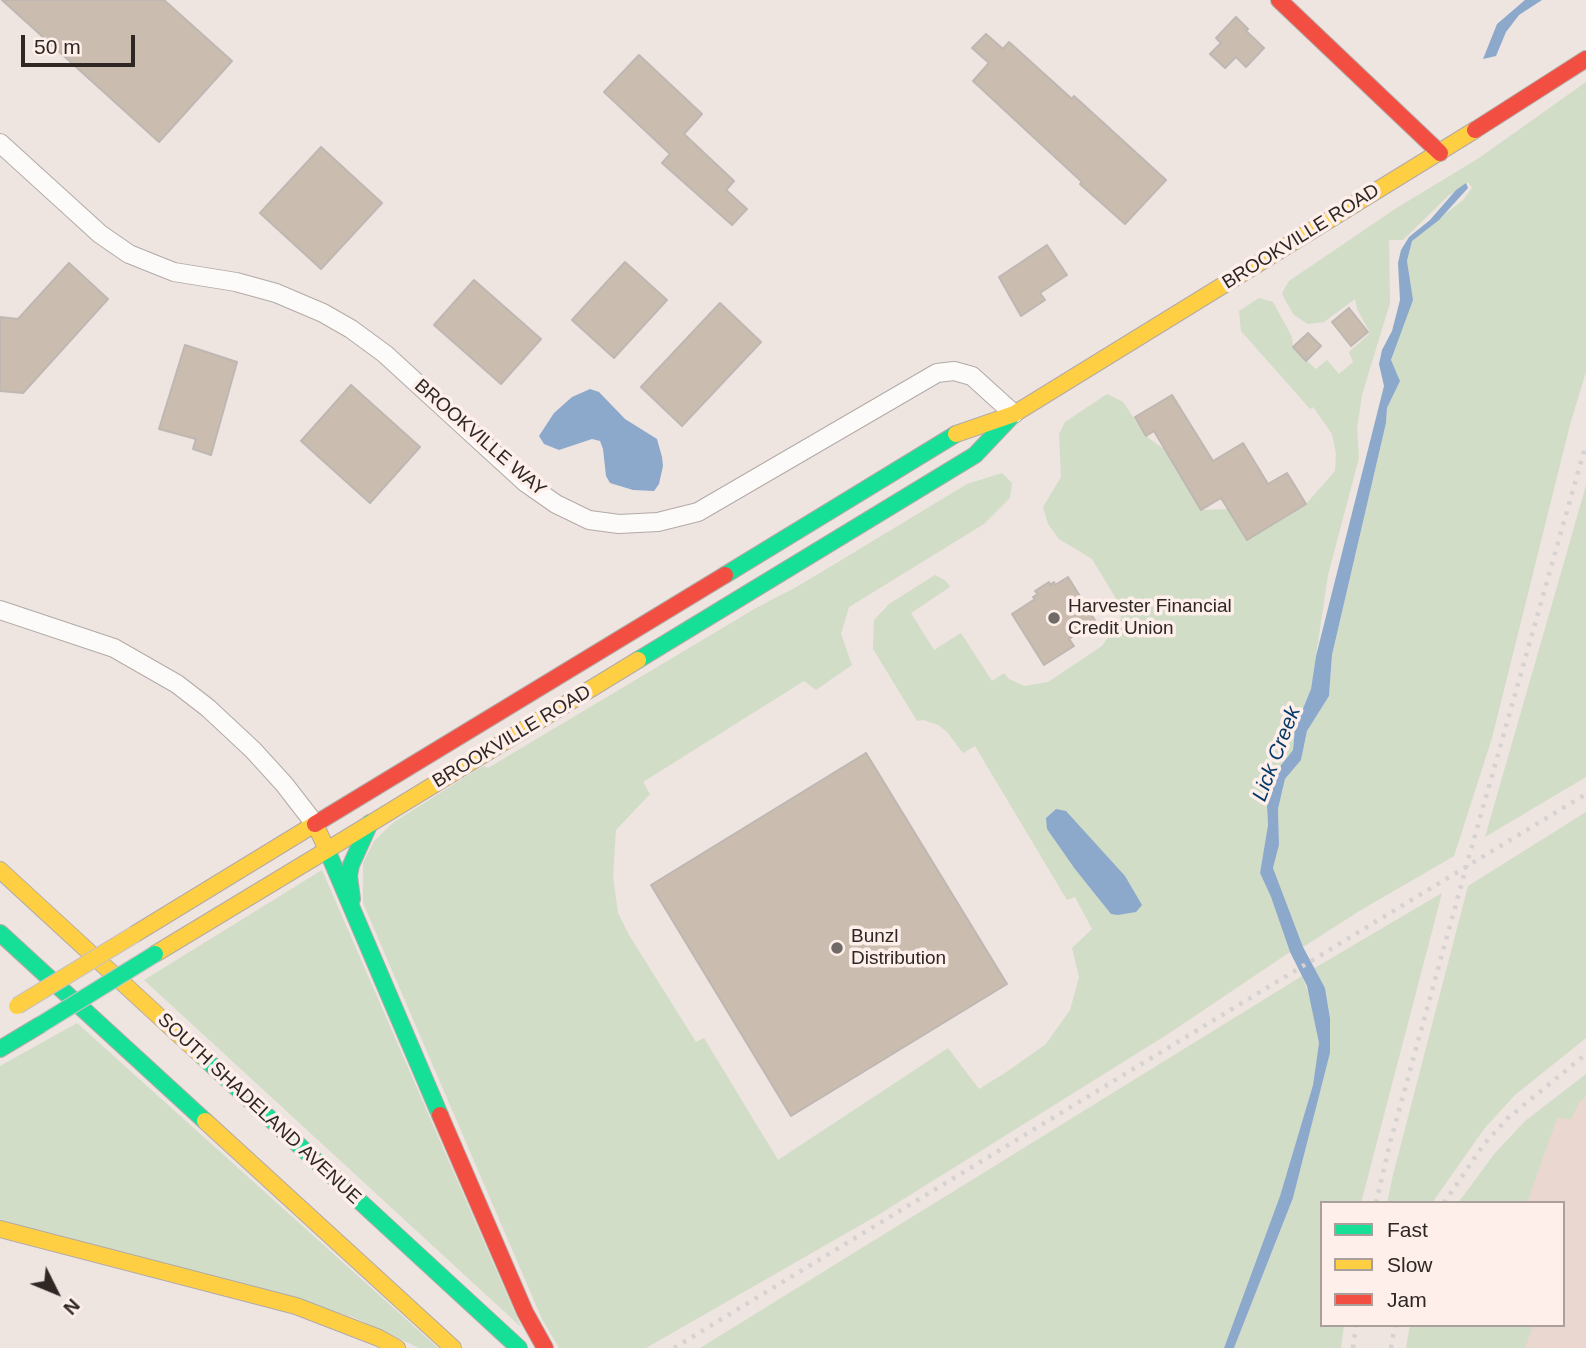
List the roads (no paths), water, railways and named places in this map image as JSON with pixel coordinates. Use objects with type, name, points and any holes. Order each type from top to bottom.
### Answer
[{"type":"main road","points":[[1279,0],[1440,153]]},
{"type":"main road","name":"BROOKVILLE ROAD","points":[[0,1016],[960,432],[1014,414],[1440,153],[1586,59]]},
{"type":"main road","name":"BROOKVILLE ROAD","points":[[0,1049],[975,456],[1014,414]]},
{"type":"main road","points":[[353,907],[349,876],[355,852],[370,823]]},
{"type":"main road","points":[[315,824],[353,907],[524,1312],[545,1348]]},
{"type":"main road","name":"SOUTH SHADELAND AVENUE","points":[[0,870],[519,1348]]},
{"type":"main road","points":[[0,933],[453,1348]]},
{"type":"main road","points":[[0,1229],[296,1307],[379,1338],[397,1348]]},
{"type":"main road","points":[[0,1237],[42,1242]]},
{"type":"street","name":"BROOKVILLE WAY","points":[[0,143],[100,233],[129,254],[174,272],[236,282],[276,293],[323,313],[351,329],[385,354],[526,484],[556,505],[589,520],[619,524],[658,522],[698,512],[937,373],[954,371],[972,376],[1014,414]]},
{"type":"street","points":[[0,610],[114,648],[177,684],[208,708],[253,750],[315,824]]},
{"type":"water","points":[[1525,0],[1542,0],[1519,15],[1506,32],[1496,56],[1483,59],[1497,24]]},
{"type":"water","name":"Lick Creek","points":[[1466,183],[1468,188],[1439,220],[1412,241],[1407,261],[1413,300],[1391,360],[1400,381],[1387,408],[1386,423],[1332,655],[1329,696],[1307,731],[1301,760],[1285,779],[1278,809],[1279,845],[1273,868],[1303,947],[1325,988],[1330,1018],[1330,1053],[1293,1198],[1234,1348],[1224,1348],[1280,1196],[1313,1085],[1319,1043],[1307,986],[1290,952],[1260,873],[1268,825],[1267,806],[1271,778],[1293,750],[1295,728],[1311,689],[1316,656],[1384,386],[1379,364],[1400,300],[1398,263],[1401,250],[1409,237],[1430,220],[1456,190]]},
{"type":"water","points":[[590,389],[599,392],[625,419],[657,439],[663,466],[659,484],[654,491],[633,490],[610,483],[606,476],[600,441],[592,439],[559,450],[544,444],[539,436],[554,413],[572,397]]},
{"type":"water","points":[[1056,809],[1066,811],[1125,876],[1142,905],[1136,912],[1111,914],[1075,869],[1047,829],[1046,818]]},
{"type":"railway","points":[[1376,1201],[1470,853],[1586,444]]},
{"type":"railway","points":[[674,1348],[1586,794]]},
{"type":"railway","points":[[1445,1201],[1484,1144],[1508,1118],[1586,1054]]},
{"type":"railway","points":[[1353,1348],[1356,1327]]},
{"type":"railway","points":[[1391,1348],[1395,1327]]},
{"type":"place","name":"Harvester Financial Credit Union","points":[[1054,618]]},
{"type":"place","name":"Bunzl Distribution","points":[[837,948]]}]
